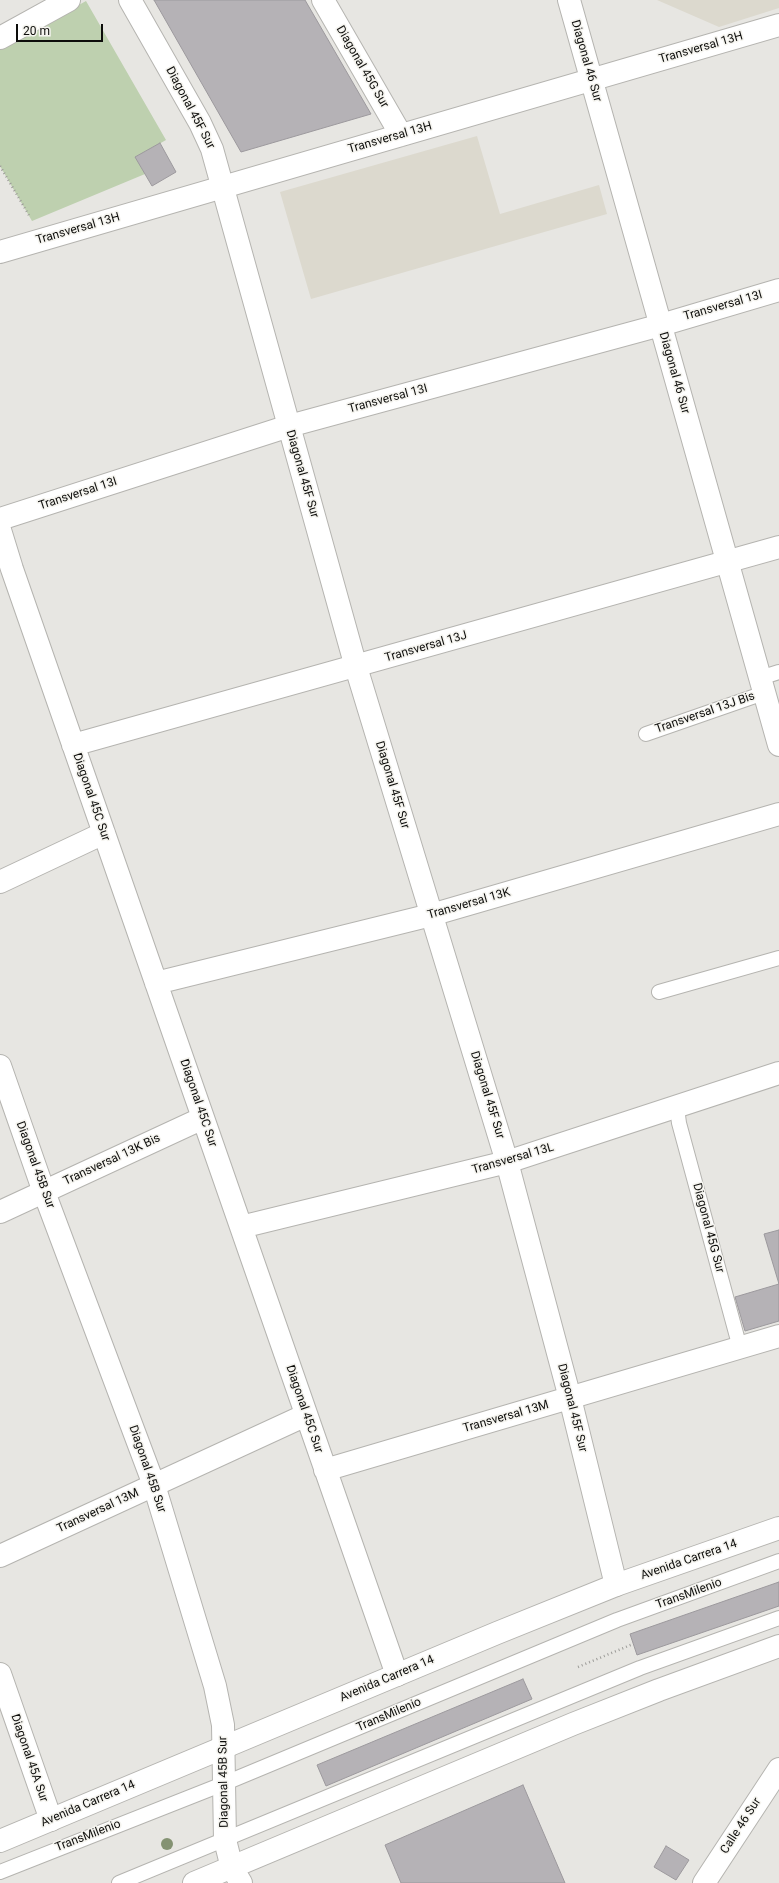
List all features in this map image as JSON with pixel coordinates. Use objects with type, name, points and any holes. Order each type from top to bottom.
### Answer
[{"type":"street","points":[[0,38],[68,0]]},
{"type":"street","name":"Diagonal 45F Sur","points":[[130,0],[200,123],[212,149],[356,667],[507,1162],[570,1398],[616,1585]]},
{"type":"street","name":"Diagonal 45G Sur","points":[[323,0],[401,135]]},
{"type":"street","name":"Diagonal 46 Sur","points":[[569,0],[728,562],[768,681],[779,746]]},
{"type":"street","name":"Transversal 13H","points":[[0,252],[779,25]]},
{"type":"street","name":"Transversal 13I","points":[[0,519],[289,426],[661,325],[779,290]]},
{"type":"street","name":"Diagonal 45C Sur","points":[[0,530],[6,572],[73,745],[397,1675]]},
{"type":"street","name":"Transversal 13J","points":[[73,745],[356,667],[779,547]]},
{"type":"street","name":"Transversal 13K","points":[[156,983],[432,915],[779,814]]},
{"type":"street","points":[[0,882],[104,833]]},
{"type":"street","name":"Diagonal 45B Sur","points":[[0,1066],[44,1192],[154,1485],[215,1686],[223,1725],[225,1840],[237,1875]]},
{"type":"street","name":"Transversal 13L","points":[[241,1227],[507,1162],[677,1108],[779,1073]]},
{"type":"street","name":"Transversal 13K Bis","points":[[0,1212],[203,1118]]},
{"type":"street","name":"Transversal 13M","points":[[325,1470],[779,1336]]},
{"type":"street","name":"Transversal 13M","points":[[0,1556],[306,1415]]},
{"type":"street","name":"Avenida Carrera 14","points":[[0,1841],[616,1585],[779,1528]]},
{"type":"street","points":[[194,1883],[237,1875],[573,1724],[659,1690],[779,1646]]},
{"type":"street","name":"Diagonal 45A Sur","points":[[0,1674],[51,1820]]},
{"type":"street","name":"Calle 46 Sur","points":[[704,1883],[779,1769]]},
{"type":"lane","name":"Transversal 13J Bis","points":[[646,734],[768,681]]},
{"type":"lane","points":[[659,992],[779,958]]},
{"type":"lane","name":"Diagonal 45G Sur","points":[[677,1108],[679,1123],[740,1348]]},
{"type":"lane","name":"TransMilenio","points":[[0,1872],[223,1784],[617,1620],[779,1561]]},
{"type":"lane","points":[[119,1883],[640,1668],[779,1618]]},
{"type":"path","points":[[0,166],[42,240]]},
{"type":"shaded area","points":[[657,0],[779,0],[779,8],[719,27]]},
{"type":"shaded area","points":[[477,136],[500,214],[599,185],[607,214],[311,299],[280,192]]},
{"type":"green space","points":[[86,1],[166,140],[136,157],[145,174],[32,221],[0,166],[0,49]]},
{"type":"building","points":[[154,0],[305,0],[371,114],[241,152]]},
{"type":"building","points":[[160,143],[176,172],[152,186],[135,157]]},
{"type":"building","points":[[779,1230],[779,1284],[764,1234]]},
{"type":"building","points":[[779,1284],[779,1321],[745,1331],[735,1297]]},
{"type":"building","points":[[779,1582],[779,1606],[637,1655],[630,1634]]},
{"type":"building","points":[[523,1679],[532,1699],[326,1786],[317,1765]]},
{"type":"building","points":[[523,1785],[565,1883],[401,1883],[385,1845]]},
{"type":"building","points":[[666,1846],[689,1860],[676,1880],[654,1867]]}]
